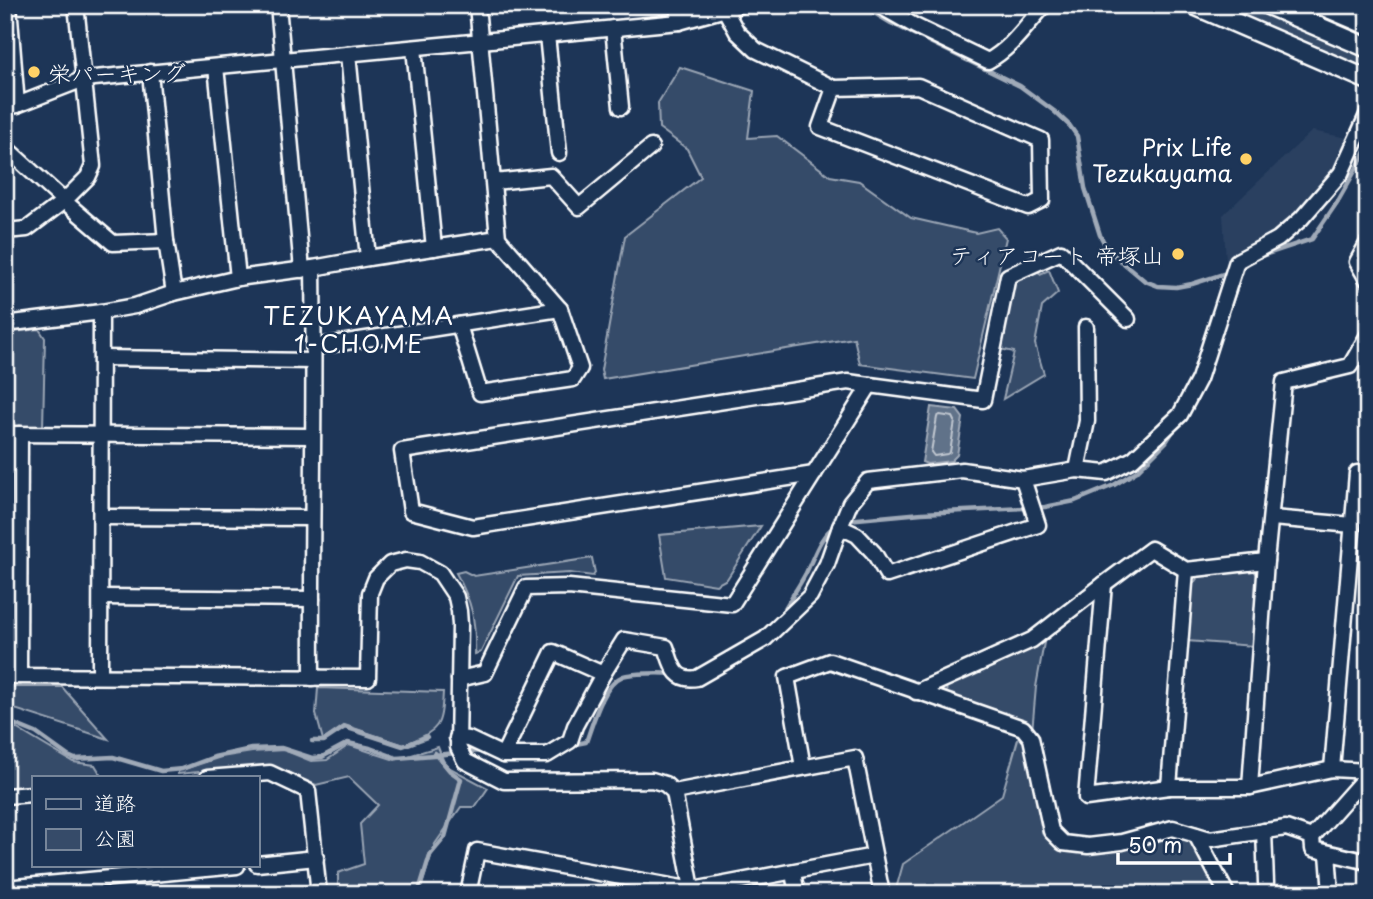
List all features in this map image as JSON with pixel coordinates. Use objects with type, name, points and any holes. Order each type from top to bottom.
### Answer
[{"type":"main road","points":[[1194,5],[1368,80]]},
{"type":"main road","points":[[1268,5],[1368,48]]},
{"type":"main road","points":[[1321,5],[1368,25]]},
{"type":"street","points":[[9,5],[11,106],[84,79],[680,22],[732,7],[737,32],[756,50],[834,88],[918,86],[1041,140],[1042,200],[1028,208],[820,127],[834,88]]},
{"type":"street","points":[[5,231],[27,229],[64,201],[88,177],[93,166],[76,5]]},
{"type":"street","points":[[278,5],[308,269],[314,354],[312,678]]},
{"type":"street","points":[[459,326],[480,393],[573,379],[580,368],[560,309],[498,238],[477,5]]},
{"type":"street","points":[[678,5],[680,22]]},
{"type":"street","points":[[878,5],[988,61],[999,56],[1012,44],[1032,11],[1045,5]]},
{"type":"street","points":[[613,28],[621,107]]},
{"type":"street","points":[[547,35],[559,153]]},
{"type":"street","points":[[414,48],[434,248]]},
{"type":"street","points":[[348,54],[368,258]]},
{"type":"street","points":[[216,67],[238,278]]},
{"type":"street","points":[[150,72],[166,241],[174,293]]},
{"type":"street","points":[[457,742],[469,738],[503,755],[547,755],[570,741],[575,726],[624,640],[666,647],[675,671],[681,677],[689,679],[697,678],[765,639],[810,596],[827,564],[850,503],[868,481],[962,470],[1023,479],[1077,470],[1106,473],[1133,459],[1180,415],[1199,379],[1237,261],[1278,239],[1301,219],[1341,173],[1368,113]]},
{"type":"street","points":[[5,147],[113,243],[166,241]]},
{"type":"street","points":[[494,182],[551,176],[579,208],[651,147]]},
{"type":"street","points":[[5,324],[135,306],[174,293],[238,278],[498,238]]},
{"type":"street","points":[[1368,242],[1357,262],[1368,281]]},
{"type":"street","points":[[814,474],[474,527],[411,512],[402,451],[848,382],[983,400],[1008,276],[1061,252],[1128,319]]},
{"type":"street","points":[[102,358],[314,354],[560,309]]},
{"type":"street","points":[[100,676],[101,312]]},
{"type":"street","points":[[1077,470],[1087,421],[1086,327]]},
{"type":"street","points":[[1250,787],[1266,561],[1284,382],[1350,366],[1368,335]]},
{"type":"street","points":[[459,679],[485,673],[526,589],[569,587],[732,604],[870,385]]},
{"type":"street","points":[[313,436],[13,434],[12,676],[368,678],[370,593],[376,578],[390,564],[406,560],[420,562],[440,573],[456,597],[460,625],[457,742],[466,761],[504,781],[652,780],[665,784],[674,792],[693,892]]},
{"type":"street","points":[[1332,769],[1357,473]]},
{"type":"street","points":[[840,527],[857,535],[874,553],[887,575],[1038,525],[1023,479]]},
{"type":"street","points":[[101,517],[312,518]]},
{"type":"street","points":[[1272,518],[1353,525]]},
{"type":"street","points":[[916,692],[1032,640],[1152,550],[1186,570],[1266,561]]},
{"type":"street","points":[[1169,787],[1186,570]]},
{"type":"street","points":[[1104,584],[1086,798],[1169,787],[1250,787],[1332,769],[1368,772]]},
{"type":"street","points":[[101,597],[312,599]]},
{"type":"street","points":[[503,755],[553,652],[603,674]]},
{"type":"street","points":[[803,767],[787,677],[830,661],[1023,728],[1031,738],[1051,831],[1063,843],[1088,846],[1122,842],[1174,828],[1210,839],[1286,828],[1312,837]]},
{"type":"street","points":[[674,792],[855,758],[882,894]]},
{"type":"street","points":[[1368,772],[1312,837],[1313,849],[1368,862]]},
{"type":"street","points":[[232,776],[270,773],[308,791],[319,894]]},
{"type":"street","points":[[5,796],[32,794]]},
{"type":"street","points":[[1264,831],[1266,883]]},
{"type":"street","points":[[1196,835],[1227,894]]},
{"type":"street","points":[[468,894],[477,852],[693,892],[874,856]]},
{"type":"street","points":[[1328,853],[1331,894]]},
{"type":"street","points":[[259,864],[316,858]]},
{"type":"street","points":[[5,888],[52,889],[171,869],[215,867]]},
{"type":"street","points":[[793,873],[797,894]]},
{"type":"shaded area","points":[[1312,131],[1352,139],[1342,162],[1312,201],[1273,237],[1226,260],[1223,215]]},
{"type":"green space","points":[[1215,5],[1249,5],[1368,56],[1368,69]]},
{"type":"green space","points":[[680,67],[754,91],[748,138],[777,136],[830,176],[859,181],[911,218],[976,233],[997,228],[1006,238],[973,379],[860,364],[854,338],[603,379],[601,370],[625,236],[701,177],[687,149],[659,128],[658,103]]},
{"type":"green space","points":[[1038,270],[1040,274],[1049,270],[1058,293],[1042,307],[1035,344],[1044,374],[1003,399],[1014,352],[1000,349],[1012,287],[1020,278]]},
{"type":"green space","points":[[39,329],[45,338],[43,428],[5,428],[5,333]]},
{"type":"green space","points":[[761,526],[727,579],[716,585],[666,577],[659,535]]},
{"type":"green space","points":[[592,558],[595,573],[593,576],[569,573],[518,576],[481,652],[475,654],[472,612],[456,573],[464,571],[474,576]]},
{"type":"green space","points":[[1251,568],[1260,577],[1254,646],[1187,641],[1191,587],[1199,576]]},
{"type":"green space","points":[[1045,637],[1036,687],[1032,732],[947,696],[946,685]]},
{"type":"green space","points":[[5,687],[62,687],[108,739],[15,709],[5,715]]},
{"type":"green space","points":[[318,688],[443,692],[441,714],[436,727],[404,745],[345,725],[323,740],[316,714]]},
{"type":"green space","points":[[14,727],[73,762],[95,765],[102,776],[32,776],[32,788],[5,790],[5,731]]},
{"type":"green space","points":[[1020,732],[1026,740],[1055,843],[1173,834],[1189,838],[1195,844],[1221,894],[911,894],[896,889],[903,864],[1002,795]]},
{"type":"green space","points":[[349,745],[395,760],[438,747],[444,762],[450,768],[488,788],[475,807],[461,807],[435,844],[419,894],[338,894],[338,873],[364,864],[360,824],[378,805],[349,777],[316,785],[271,765],[178,774],[178,771],[221,757],[252,752],[284,750],[311,761],[327,760]]},
{"type":"water","points":[[931,407],[957,410],[963,418],[957,455],[951,461],[927,464],[922,462]]},
{"type":"waterway","points":[[861,5],[891,23],[1020,86],[1070,126],[1077,136],[1085,188],[1100,235],[1108,250],[1145,281],[1158,286],[1176,287],[1230,272]]},
{"type":"waterway","points":[[1258,257],[1312,239],[1338,201],[1368,148]]},
{"type":"waterway","points":[[1230,306],[1243,268],[1250,260]]},
{"type":"waterway","points":[[847,520],[1045,507],[1075,501],[1114,485],[1137,471],[1166,442],[1175,428]]},
{"type":"waterway","points":[[778,617],[803,578],[822,540],[836,526]]},
{"type":"waterway","points":[[571,745],[586,742],[604,695],[616,680],[633,674],[673,674]]},
{"type":"waterway","points":[[5,727],[14,724],[36,733],[75,759],[113,757],[161,771],[182,769],[214,757],[251,749],[281,748],[312,758],[322,757],[348,743],[397,758],[482,751]]},
{"type":"waterway","points":[[312,741],[324,741],[345,727],[403,746],[427,737]]},
{"type":"waterway","points":[[526,748],[552,747]]},
{"type":"waterway","points":[[418,894],[430,855],[445,837],[461,779],[450,771],[435,753]]},
{"type":"place","name":"栄パーキング","points":[[34,72]]},
{"type":"place","name":"Prix Life Tezukayama","points":[[1246,159]]},
{"type":"place","name":"ティアコート 帝塚山","points":[[1178,254]]},
{"type":"district","name":"TEZUKAYAMA 1-CHOME","points":[[359,329]]}]
